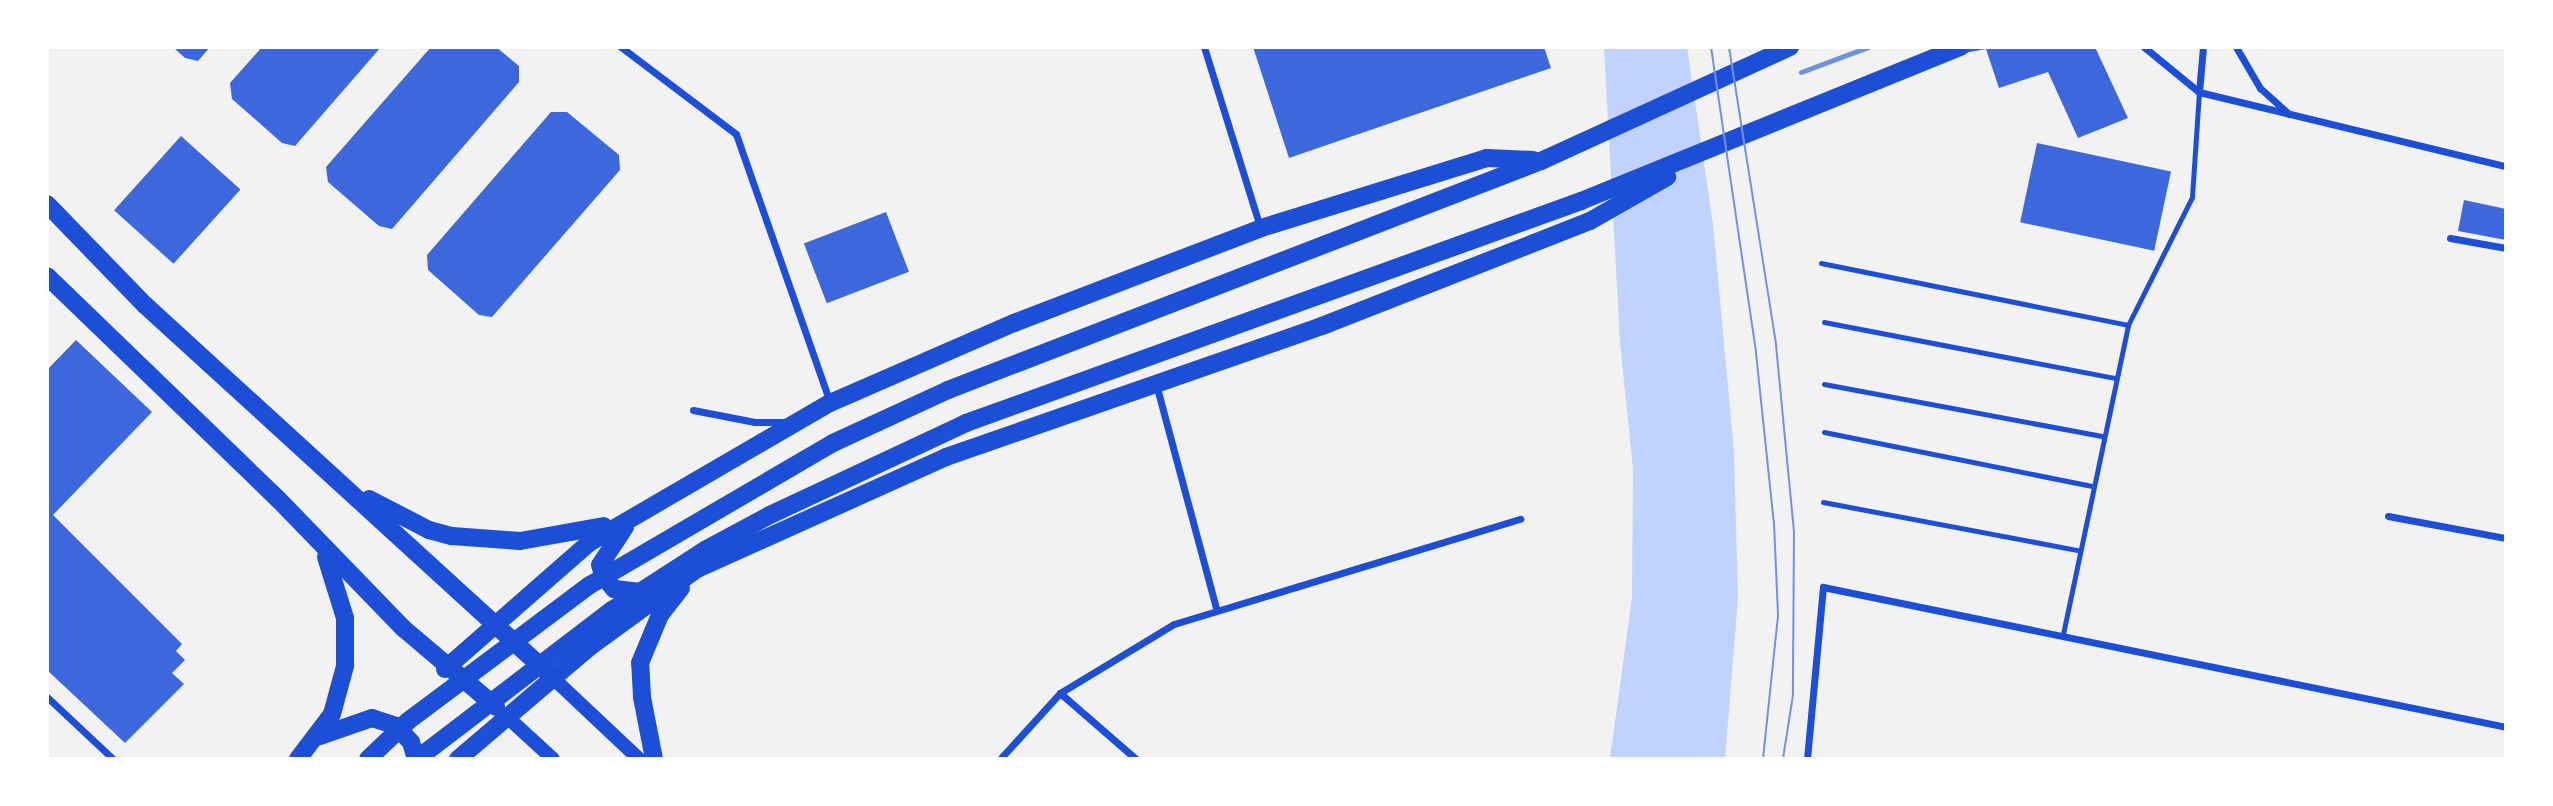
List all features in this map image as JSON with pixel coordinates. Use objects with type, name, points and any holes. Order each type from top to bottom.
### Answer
[{"type":"main road","points":[[368,759],[408,722],[590,585],[833,443],[948,390],[1541,160],[1790,47]]},
{"type":"main road","points":[[320,736],[372,718],[396,726],[411,742],[416,759],[612,610],[770,515],[966,423],[1408,265],[1716,150],[1961,47]]},
{"type":"main road","points":[[634,517],[610,544],[600,565],[614,589],[640,593],[946,457],[1322,326],[1590,221],[1716,150]]},
{"type":"main road","points":[[445,669],[589,543],[831,403],[1014,323],[1261,228],[1487,158],[1541,160]]},
{"type":"main road","points":[[47,204],[145,305],[495,623],[639,759]]},
{"type":"main road","points":[[47,276],[269,490],[319,544],[445,669],[505,715],[554,759]]},
{"type":"main road","points":[[345,486],[429,530],[452,536],[546,539],[634,517]]},
{"type":"main road","points":[[299,759],[320,736],[340,691],[347,642],[341,592],[319,544]]},
{"type":"main road","points":[[458,759],[505,715],[696,569]]},
{"type":"main road","points":[[654,759],[642,697],[640,663],[660,615],[696,569]]},
{"type":"street","points":[[621,47],[736,134],[831,403]]},
{"type":"street","points":[[1203,47],[1261,228]]},
{"type":"street","points":[[2144,47],[2199,92],[2506,166]]},
{"type":"street","points":[[2199,92],[2203,47]]},
{"type":"street","points":[[2236,47],[2260,88],[2289,114]]},
{"type":"street","points":[[2450,238],[2506,248]]},
{"type":"street","points":[[1156,383],[1216,608]]},
{"type":"street","points":[[693,410],[755,422],[797,421]]},
{"type":"street","points":[[2388,516],[2506,538]]},
{"type":"street","points":[[1000,759],[1060,693],[1174,624],[1216,608],[1520,519]]},
{"type":"street","points":[[1807,759],[1823,587],[2063,634],[2506,727]]},
{"type":"street","points":[[1060,693],[1136,759]]},
{"type":"street","points":[[47,697],[113,759]]},
{"type":"lane","points":[[2063,634],[2091,486],[2128,325],[2192,197],[2199,92]]},
{"type":"lane","points":[[1821,263],[2128,325]]},
{"type":"lane","points":[[1824,322],[2116,378]]},
{"type":"lane","points":[[1824,384],[2104,436]]},
{"type":"lane","points":[[1824,432],[2091,486]]},
{"type":"lane","points":[[1823,502],[2078,550]]},
{"type":"water","points":[[1604,47],[1687,47],[1713,224],[1734,452],[1738,598],[1725,759],[1610,759],[1632,597],[1633,469],[1620,342]]},
{"type":"building","points":[[173,47],[210,47],[198,61],[185,58]]},
{"type":"building","points":[[262,47],[381,47],[295,146],[282,143],[232,99],[230,83]]},
{"type":"building","points":[[431,47],[496,47],[519,66],[519,82],[392,229],[379,226],[328,182],[326,167]]},
{"type":"building","points":[[1253,47],[1544,47],[1551,68],[1289,158]]},
{"type":"building","points":[[1938,47],[2095,47],[2128,118],[2078,138],[2048,72],[1999,88],[1986,49],[1943,57]]},
{"type":"building","points":[[551,112],[567,112],[619,155],[620,170],[492,317],[479,315],[428,270],[427,255]]},
{"type":"building","points":[[181,136],[240,190],[174,264],[114,210]]},
{"type":"building","points":[[2037,143],[2171,171],[2154,251],[2020,222]]},
{"type":"building","points":[[2464,200],[2506,209],[2506,240],[2458,231]]},
{"type":"building","points":[[886,212],[909,272],[827,303],[804,244]]},
{"type":"building","points":[[76,340],[152,412],[53,515],[182,644],[176,651],[185,660],[172,673],[184,684],[125,743],[47,670],[47,370]]},
{"type":"tram line","points":[[1711,47],[1756,353],[1774,523],[1778,616],[1763,759]]},
{"type":"tram line","points":[[1729,47],[1776,345],[1794,532],[1793,695],[1783,759]]},
{"type":"railway","points":[[1801,72],[1868,47]]}]
